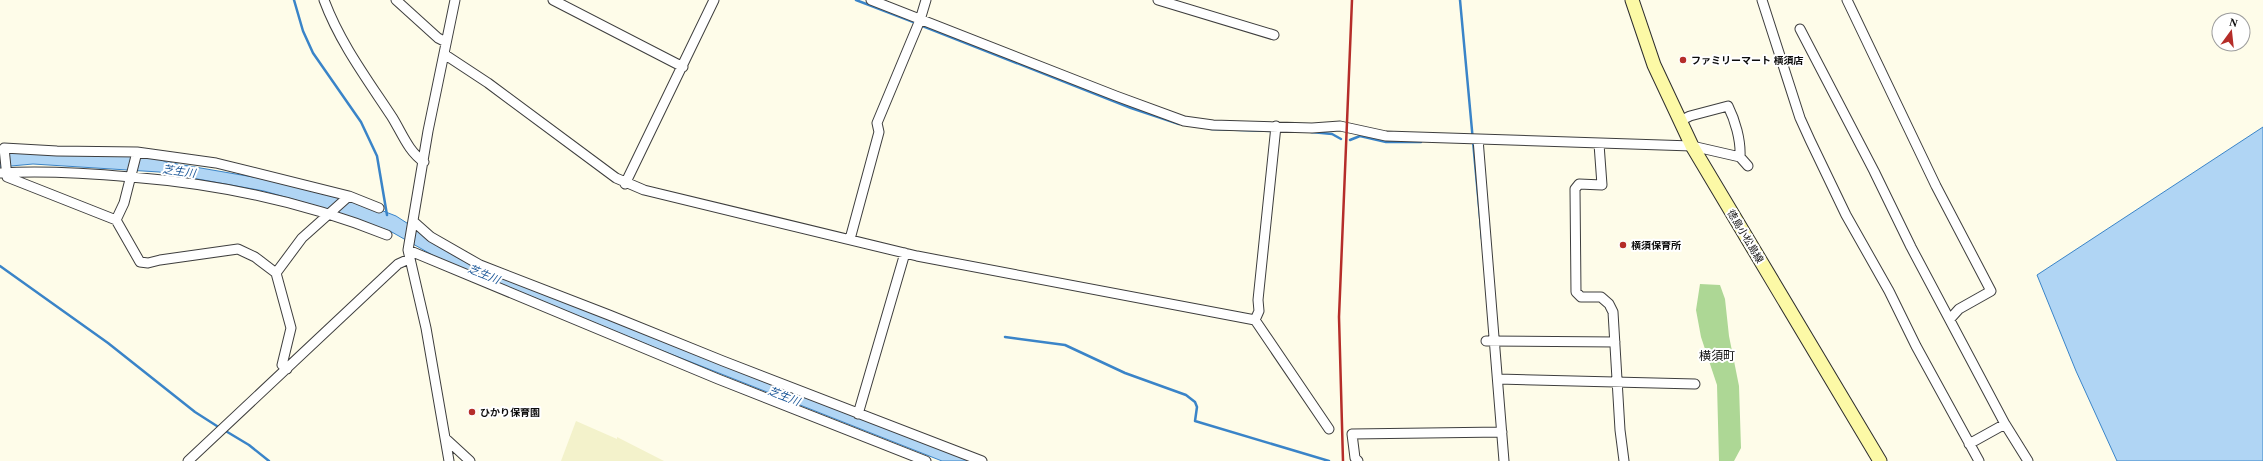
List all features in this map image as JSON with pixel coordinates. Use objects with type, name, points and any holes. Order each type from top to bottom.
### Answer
[{"type":"main road","name":"徳島小松島線","points":[[1632,0],[1654,65],[1692,146],[1880,461]]},
{"type":"street","points":[[324,0],[337,32],[351,56],[393,118],[412,151],[424,162]]},
{"type":"street","points":[[396,0],[433,33],[446,42]]},
{"type":"street","points":[[449,461],[426,328],[406,256],[455,0]]},
{"type":"street","points":[[553,0],[682,67]]},
{"type":"street","points":[[626,184],[714,0]]},
{"type":"street","points":[[871,0],[918,23],[1184,120],[1213,125],[1275,130],[1340,126],[1386,136],[1692,146],[1740,157],[1748,166]]},
{"type":"street","points":[[850,239],[879,132],[876,123],[918,23],[926,0]]},
{"type":"street","points":[[1158,0],[1274,35]]},
{"type":"street","points":[[1762,0],[1800,118],[1810,140],[1846,216],[1889,291],[1916,346],[1979,461]]},
{"type":"street","points":[[1847,0],[1936,186],[1991,291],[1959,309],[1950,319]]},
{"type":"street","points":[[1800,29],[1874,171],[1911,247],[2005,424],[2028,461]]},
{"type":"street","points":[[444,54],[488,83],[626,184],[763,220],[905,253],[1093,291],[1255,320],[1329,429]]},
{"type":"street","points":[[1680,121],[1690,116],[1728,106],[1732,114],[1740,148],[1740,157]]},
{"type":"street","points":[[1255,320],[1259,311],[1258,300],[1275,130]]},
{"type":"street","points":[[1474,139],[1499,433],[1504,461]]},
{"type":"street","points":[[1599,144],[1602,185],[1579,184],[1575,189],[1576,292],[1581,297],[1601,297],[1609,304],[1613,312],[1624,461]]},
{"type":"street","points":[[286,369],[282,365],[291,328],[276,273],[255,257],[238,249],[160,260],[148,264],[140,262],[116,220],[7,177],[3,171],[3,149],[136,154],[216,164],[348,197],[379,208]]},
{"type":"street","points":[[116,220],[124,203],[129,175],[136,154]]},
{"type":"street","points":[[3,171],[86,172],[191,182],[263,196],[330,214],[387,236]]},
{"type":"street","points":[[276,273],[302,238],[348,197]]},
{"type":"street","points":[[413,223],[431,237],[480,265],[858,414],[982,461]]},
{"type":"street","points":[[858,414],[905,253]]},
{"type":"street","points":[[188,461],[406,256]]},
{"type":"street","points":[[406,256],[926,461]]},
{"type":"street","points":[[1491,341],[1615,342]]},
{"type":"street","points":[[1496,384],[1617,382],[1695,384]]},
{"type":"street","points":[[1969,444],[2005,424]]},
{"type":"street","points":[[1358,461],[1355,458],[1352,434],[1499,433]]},
{"type":"street","points":[[445,438],[470,461]]},
{"type":"green space","points":[[1700,284],[1720,285],[1725,299],[1729,336],[1739,386],[1741,448],[1734,461],[1719,461],[1717,385],[1701,337],[1696,310]]},
{"type":"green space","points":[[576,421],[617,439],[617,437],[664,461],[561,461]]},
{"type":"water","points":[[2263,127],[2263,461],[2117,461],[2076,371],[2037,275]]},
{"type":"water","name":"芝生川","points":[[0,152],[153,156],[166,162],[305,186],[355,200],[396,216],[461,258],[973,461],[942,461],[658,349],[436,257],[390,231],[313,205],[264,191],[159,172],[33,164],[0,167]]},
{"type":"waterway","points":[[294,0],[303,31],[313,53],[361,122],[377,156],[387,215]]},
{"type":"waterway","points":[[856,0],[916,23]]},
{"type":"waterway","points":[[1460,0],[1482,239]]},
{"type":"waterway","points":[[920,25],[1131,108],[1179,124]]},
{"type":"waterway","points":[[1211,129],[1274,131]]},
{"type":"waterway","points":[[1311,132],[1332,134],[1341,139]]},
{"type":"waterway","points":[[1350,140],[1360,136],[1386,142],[1421,142]]},
{"type":"waterway","points":[[0,266],[108,343],[195,412],[220,428]]},
{"type":"waterway","points":[[1005,337],[1065,345],[1125,373],[1186,395],[1195,402],[1197,407],[1195,421],[1329,461]]},
{"type":"waterway","points":[[224,430],[249,445],[269,461]]},
{"type":"railway","points":[[1343,461],[1339,317],[1352,0]]},
{"type":"place","name":"ファミリーマート 横須店","points":[[1683,60]]},
{"type":"place","name":"横須保育所","points":[[1623,245]]},
{"type":"place","name":"ひかり保育園","points":[[472,412]]},
{"type":"district","name":"横須町","points":[[1717,356]]}]
